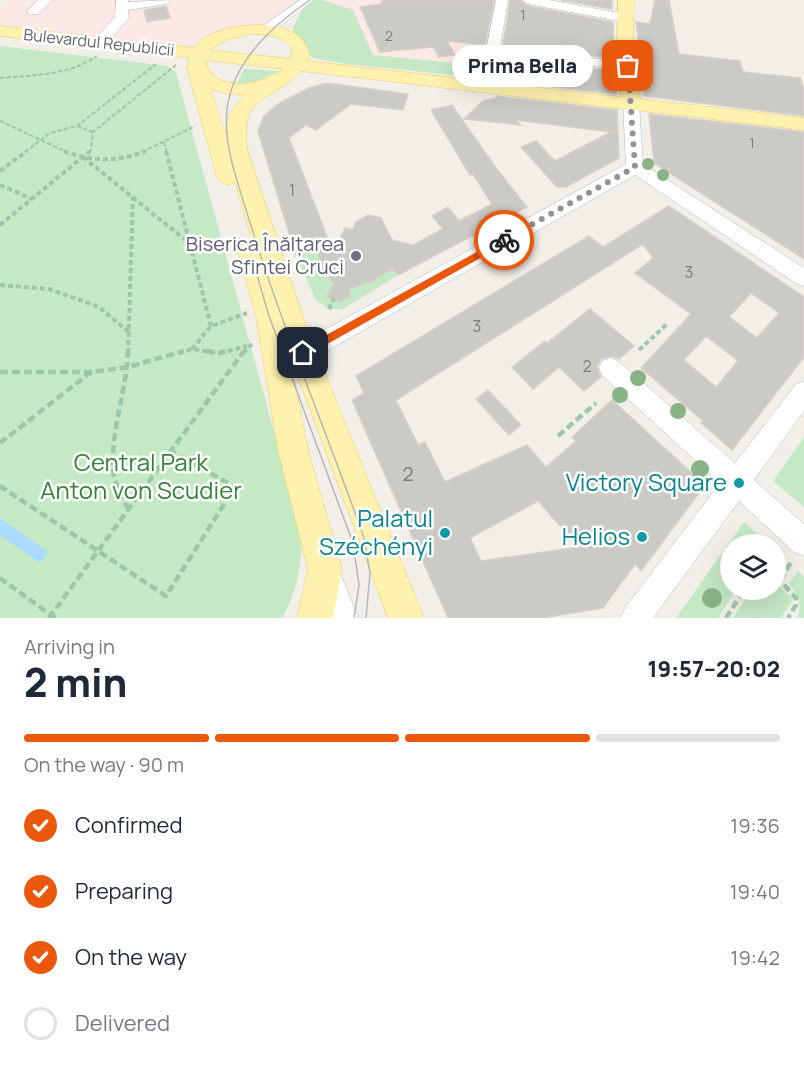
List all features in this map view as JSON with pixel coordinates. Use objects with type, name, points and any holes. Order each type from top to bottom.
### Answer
[{"type":"main road","points":[[626,0],[625,18],[631,104]]},
{"type":"main road","points":[[192,61],[210,42],[225,35],[251,29],[283,33],[298,45],[301,54],[297,65],[288,74],[252,97],[241,110],[235,135],[267,252],[303,353],[406,618]]},
{"type":"main road","name":"Bulevardul Republicii","points":[[0,31],[192,61],[297,65],[804,124]]},
{"type":"main road","points":[[192,61],[202,78],[221,87],[248,89],[273,83]]},
{"type":"main road","points":[[192,61],[269,316],[293,450],[325,569],[319,609],[315,618]]},
{"type":"street","points":[[33,11],[46,0]]},
{"type":"street","points":[[101,47],[119,22],[122,4],[165,0]]},
{"type":"street","points":[[266,30],[308,0]]},
{"type":"street","points":[[486,87],[502,0]]},
{"type":"street","points":[[528,0],[625,18]]},
{"type":"street","points":[[289,13],[293,36],[298,45]]},
{"type":"street","points":[[492,51],[628,66]]},
{"type":"street","points":[[631,104],[635,167]]},
{"type":"street","points":[[303,353],[635,167]]},
{"type":"street","points":[[635,167],[804,278]]},
{"type":"street","points":[[610,368],[804,542]]},
{"type":"street","points":[[635,618],[728,474],[804,392]]},
{"type":"street","points":[[325,569],[343,618]]},
{"type":"path","points":[[0,78],[50,74],[73,69],[90,62],[101,47]]},
{"type":"path","points":[[0,171],[50,134],[77,126],[164,58]]},
{"type":"path","points":[[0,225],[91,150],[93,132],[192,61]]},
{"type":"path","points":[[0,121],[82,157],[189,243]]},
{"type":"path","points":[[82,157],[109,160],[131,155],[164,142],[201,123]]},
{"type":"path","points":[[77,126],[93,132]]},
{"type":"path","points":[[164,142],[211,326]]},
{"type":"path","points":[[0,185],[32,199]]},
{"type":"path","points":[[128,510],[114,476],[115,442],[128,367],[133,197]]},
{"type":"path","points":[[0,285],[49,289],[99,307],[130,333]]},
{"type":"path","points":[[329,309],[334,299]]},
{"type":"path","points":[[192,349],[211,326],[242,314]]},
{"type":"path","points":[[639,350],[666,324]]},
{"type":"path","points":[[0,372],[92,372],[128,367],[192,349],[219,353],[258,342]]},
{"type":"path","points":[[0,578],[52,617],[248,346]]},
{"type":"path","points":[[0,443],[92,372]]},
{"type":"path","points":[[558,436],[596,403]]},
{"type":"path","points":[[0,486],[166,596],[235,487],[171,451]]},
{"type":"path","points":[[786,587],[796,598],[796,605],[788,618]]},
{"type":"path","points":[[726,618],[738,600]]},
{"type":"shaded area","points":[[11,0],[304,0],[264,29],[242,30],[199,54],[0,31],[0,8]]},
{"type":"shaded area","points":[[314,0],[497,0],[486,78],[318,59],[295,20]]},
{"type":"green space","points":[[314,0],[323,0],[353,10],[373,55],[485,66],[482,78],[347,64],[308,55],[294,36],[293,27],[303,9]]},
{"type":"green space","name":"Central Park Anton von Scudier","points":[[0,46],[168,66],[176,73],[300,527],[301,551],[296,585],[282,618],[0,618]]},
{"type":"green space","points":[[244,69],[279,71],[257,81],[237,84]]},
{"type":"green space","points":[[316,249],[336,281],[327,297],[342,301],[350,286],[363,284],[393,269],[398,275],[343,309],[329,309],[316,300],[296,256]]},
{"type":"green space","points":[[804,437],[804,507],[773,481]]},
{"type":"green space","points":[[744,522],[758,534],[736,534]]},
{"type":"green space","points":[[720,556],[720,600],[730,600],[718,618],[676,618]]},
{"type":"green space","points":[[798,571],[804,577],[804,618],[797,618],[800,609],[799,600],[789,584]]},
{"type":"green space","points":[[786,592],[793,599],[781,618],[733,618],[745,600],[786,600]]},
{"type":"water","points":[[0,518],[48,552],[40,563],[0,535]]},
{"type":"building","points":[[382,0],[494,0],[485,45],[447,41],[455,55],[439,57],[433,47],[380,52],[360,7],[381,4]]},
{"type":"building","points":[[510,0],[520,0],[528,6],[613,22],[614,58],[503,46]]},
{"type":"building","points":[[561,0],[612,0],[612,9]]},
{"type":"building","points":[[655,0],[669,0],[679,54],[740,61],[743,72],[800,78],[804,89],[804,116],[645,96],[636,22],[650,24]]},
{"type":"building","points":[[166,6],[170,18],[147,22],[144,10]]},
{"type":"building","points":[[503,59],[615,71],[616,94],[499,81]]},
{"type":"building","points":[[327,83],[408,94],[403,110],[351,104],[316,130],[306,125],[289,138],[333,252],[345,228],[352,230],[356,222],[368,215],[381,218],[392,240],[413,245],[443,229],[432,216],[448,207],[459,221],[492,204],[473,174],[470,175],[431,110],[452,105],[496,168],[527,207],[398,275],[393,269],[370,282],[349,289],[350,297],[345,299],[344,297],[342,302],[326,297],[334,284],[323,270],[316,249],[296,256],[258,131],[264,116],[278,104],[309,88]]},
{"type":"building","points":[[496,96],[617,110],[619,158],[566,187],[557,187],[521,147],[536,141],[555,161],[611,132],[516,120],[521,125],[464,119],[483,101],[496,98]]},
{"type":"building","points":[[649,114],[804,132],[804,259],[654,163]]},
{"type":"building","points":[[669,206],[804,297],[804,357],[732,450],[701,423],[703,421],[641,368],[691,314],[635,273],[653,258],[643,244],[396,400],[418,445],[425,442],[445,482],[527,445],[546,467],[576,441],[572,437],[612,400],[705,485],[641,571],[635,564],[603,608],[542,618],[448,618],[352,400],[364,393],[356,376],[589,236],[603,247]],"holes":[[[751,293],[779,313],[757,338],[729,317]],[[706,336],[738,361],[716,387],[684,360]],[[538,501],[579,547],[481,561],[470,538]]]},
{"type":"building","points":[[590,309],[634,346],[619,359],[611,356],[601,359],[597,367],[601,377],[584,391],[559,367],[533,389],[512,367]]},
{"type":"building","points":[[488,390],[521,425],[509,435],[476,399]]},
{"type":"tram line","points":[[310,0],[269,33],[246,60],[231,92],[227,109],[227,136],[236,177],[261,257],[364,538],[370,573],[366,618]]},
{"type":"tram line","points":[[252,258],[269,316],[353,543],[359,585],[354,618]]},
{"type":"way so far","points":[[504,240],[635,167],[628,66]]},
{"type":"place","name":"Prima Bella","points":[[628,66]]},
{"type":"place","name":"Biserica Înălțarea Sfintei Cruci","points":[[356,256]]},
{"type":"place","name":"Victory Square","points":[[739,483]]},
{"type":"place","name":"Palatul Széchényi","points":[[445,533]]},
{"type":"place","name":"Helios","points":[[642,537]]},
{"type":"route","points":[[303,353],[504,240]]}]
